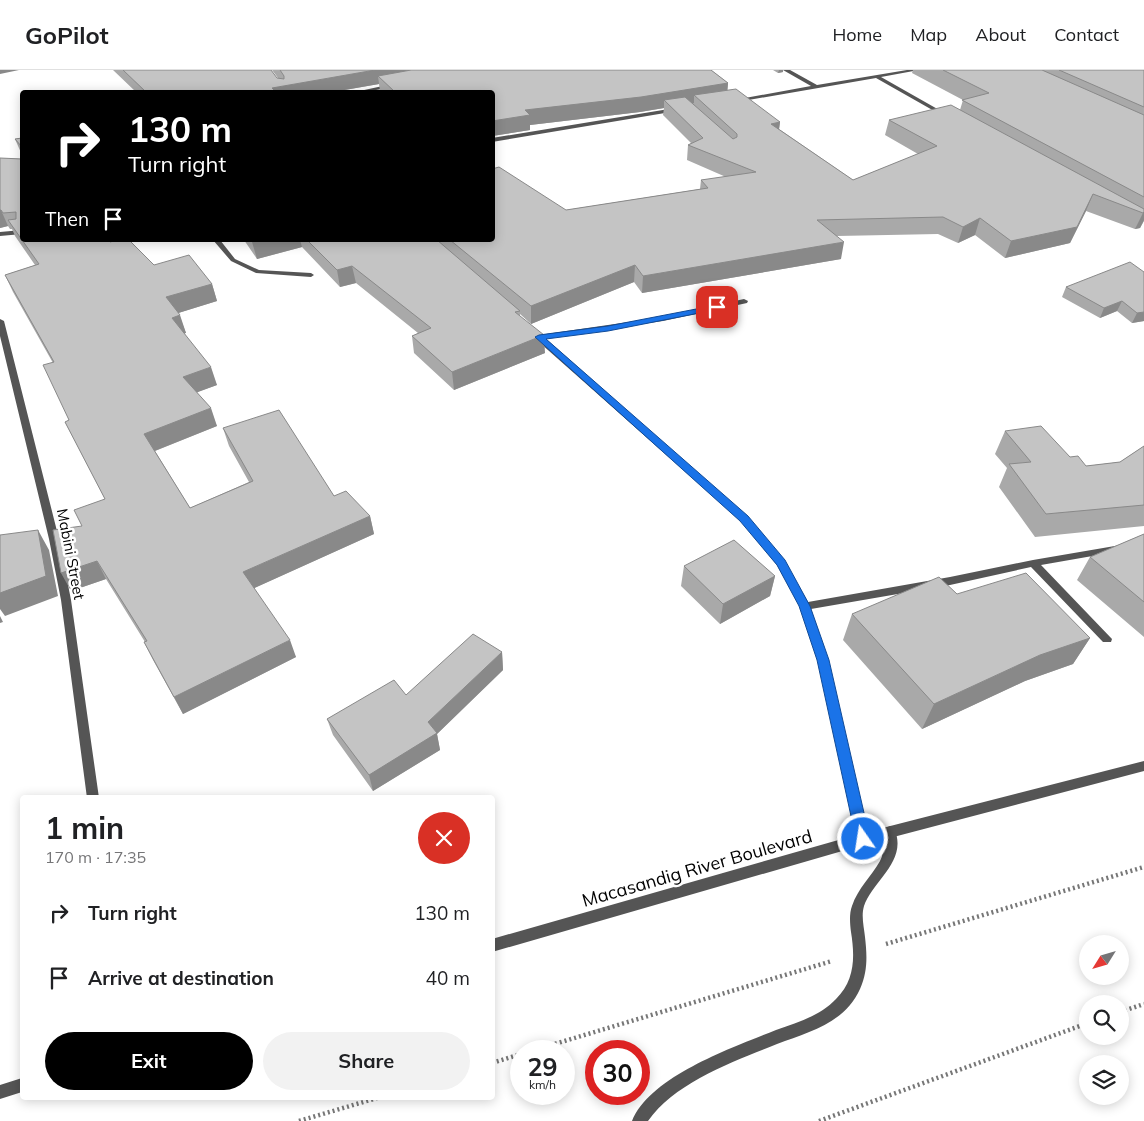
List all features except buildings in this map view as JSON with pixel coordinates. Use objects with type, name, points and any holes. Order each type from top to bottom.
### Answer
[{"type":"street","points":[[786,70],[817,88]]},
{"type":"street","points":[[733,101],[916,70]]},
{"type":"street","points":[[877,77],[952,119]]},
{"type":"street","points":[[370,90],[394,86]]},
{"type":"street","points":[[495,139],[686,109]]},
{"type":"street","points":[[0,234],[20,232]]},
{"type":"street","points":[[218,242],[233,260],[258,272],[311,275]]},
{"type":"street","points":[[539,337],[664,319],[744,301]]},
{"type":"street","name":"Mabini Street","points":[[0,321],[49,540],[66,600],[93,795]]},
{"type":"street","points":[[525,325],[744,519],[781,563],[805,606],[823,660],[863,839]]},
{"type":"street","points":[[805,606],[1144,544]]},
{"type":"street","points":[[1033,563],[1106,639]]},
{"type":"street","name":"Macasandig River Boulevard","points":[[495,945],[863,839],[1144,766]]},
{"type":"street","points":[[639,1121],[642,1114],[666,1090],[694,1073],[822,1020],[840,1008],[852,993],[860,973],[861,952],[857,926],[857,908],[865,890],[886,865],[892,849],[890,832]]},
{"type":"street","points":[[0,1092],[20,1086]]},
{"type":"path","points":[[1129,1009],[1144,1004]]},
{"type":"path","points":[[819,1121],[1079,1026]]},
{"type":"path","points":[[495,1062],[510,1057]]},
{"type":"path","points":[[299,1121],[370,1100]]},
{"type":"route","points":[[717,307],[664,319],[539,337],[744,519],[781,563],[805,606],[823,660],[863,839]]}]
